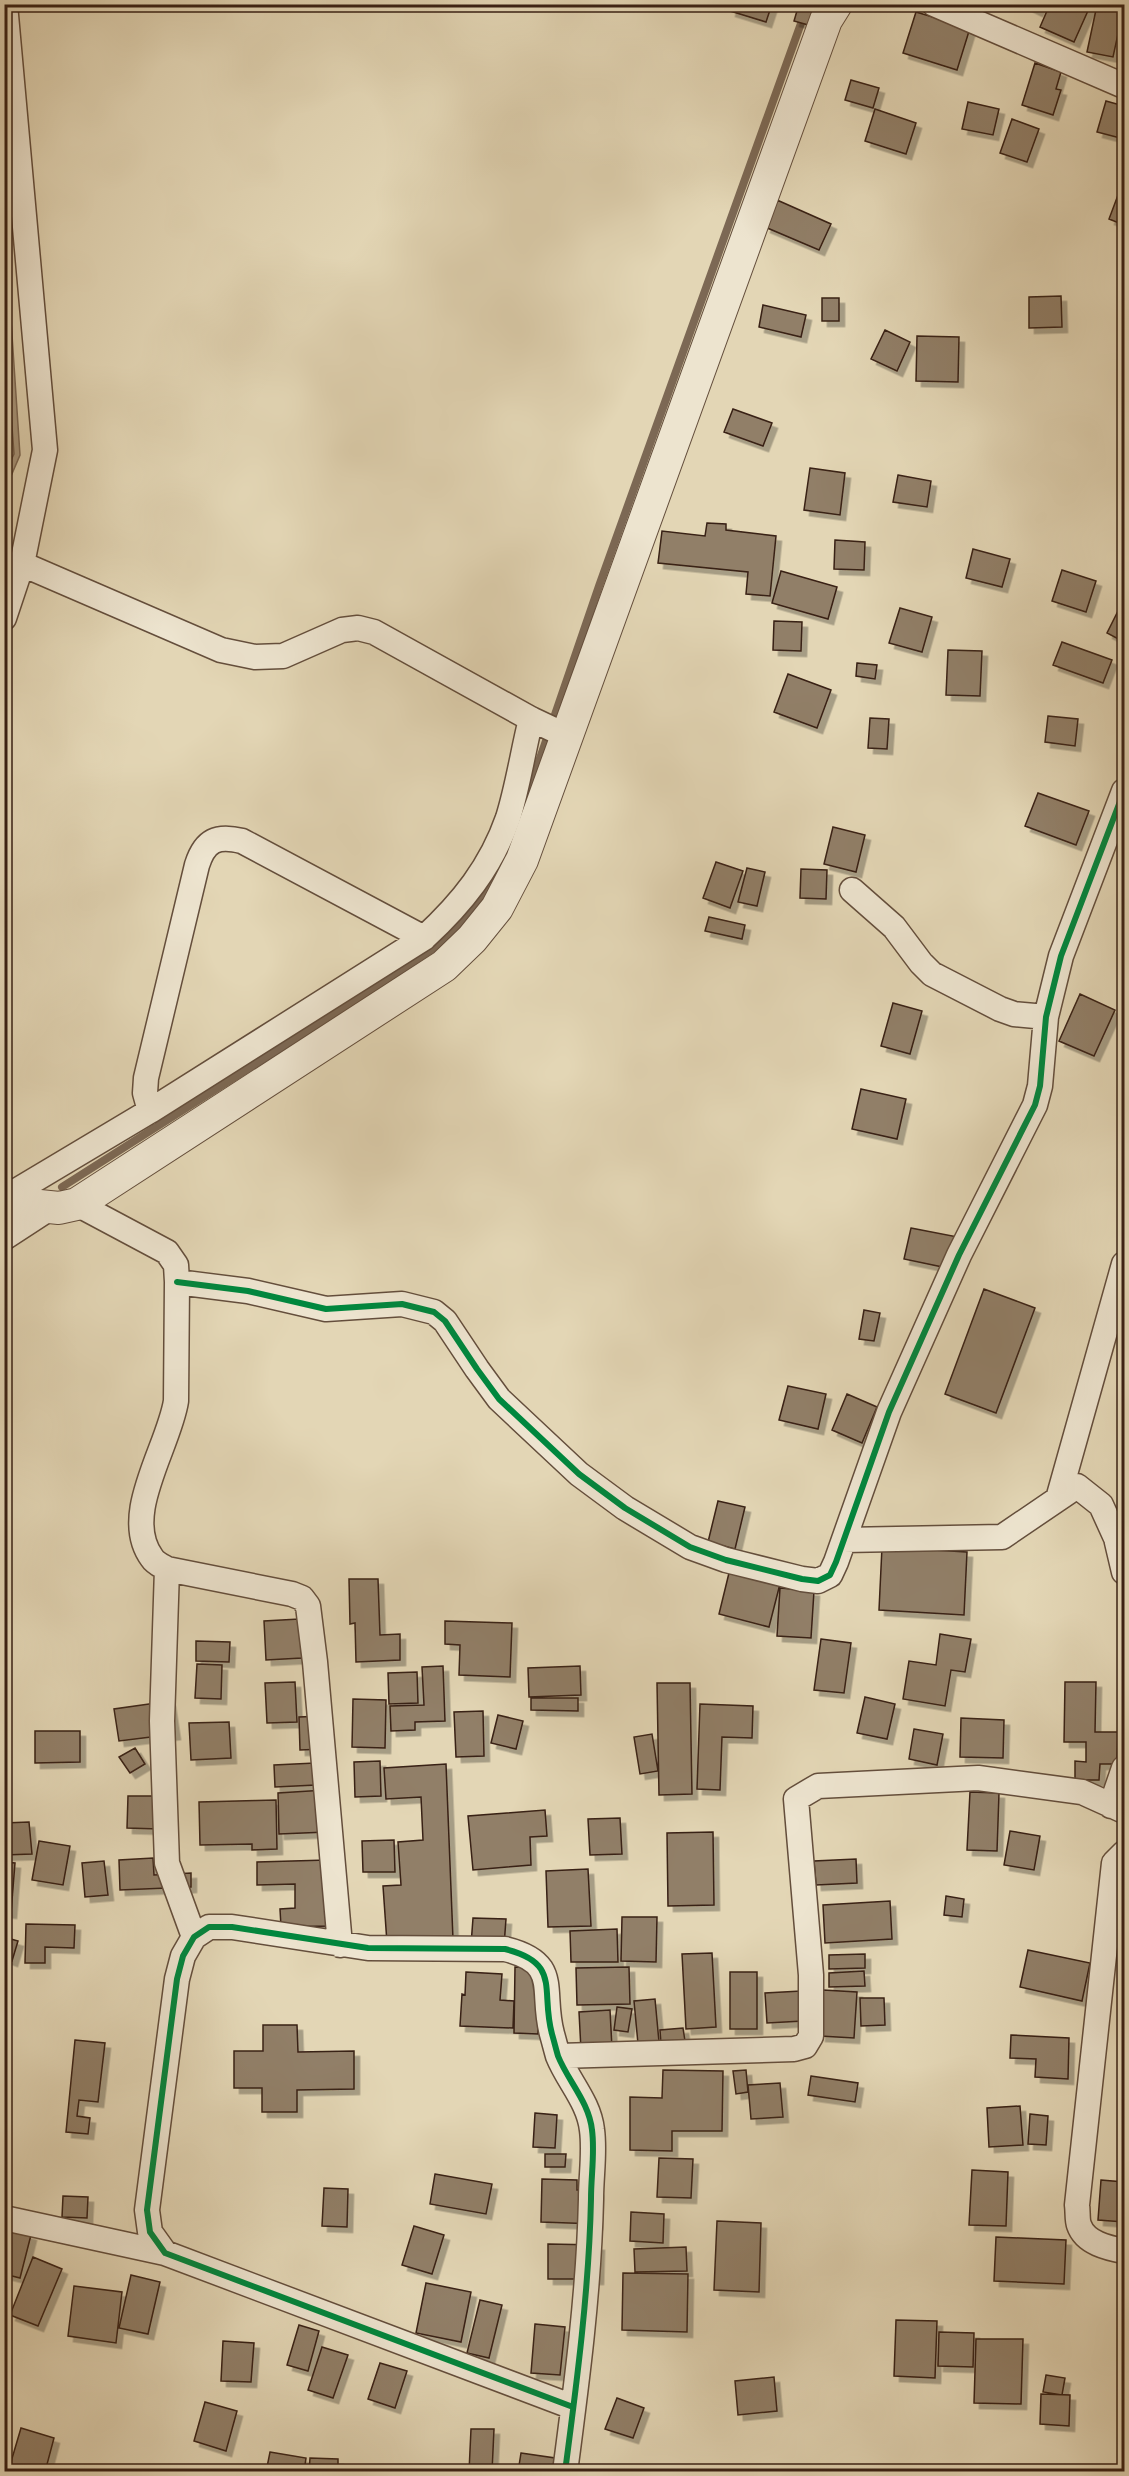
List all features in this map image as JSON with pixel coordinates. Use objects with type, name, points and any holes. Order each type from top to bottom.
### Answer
[{"type":"street","points":[[4,618],[22,564],[45,450],[5,4]]},
{"type":"street","points":[[4,1238],[28,1201],[150,1111],[424,938],[455,909],[493,852],[548,727],[826,20],[836,4]]},
{"type":"street","points":[[934,4],[1125,87]]},
{"type":"street","points":[[22,564],[221,650],[255,657],[283,656],[342,630],[358,628],[374,632],[548,727]]},
{"type":"street","points":[[28,1201],[444,966],[472,939],[496,908],[522,860],[548,727]]},
{"type":"street","points":[[177,1282],[248,1292],[326,1309],[402,1304],[434,1312],[446,1322],[499,1399],[579,1474],[625,1508],[690,1547],[726,1560],[802,1580],[818,1581],[830,1575],[889,1412],[959,1255],[1035,1105],[1040,1086],[1046,1017],[1061,956],[1125,791]]},
{"type":"street","points":[[150,1111],[145,1093],[146,1078],[202,848],[215,840],[227,837],[242,841],[424,938]]},
{"type":"street","points":[[852,890],[894,927],[932,974],[1000,1009],[1014,1014],[1046,1017]]},
{"type":"street","points":[[28,1201],[167,1252],[176,1265],[176,1401],[174,1417],[151,1477],[140,1524],[143,1542],[153,1560],[167,1569],[292,1594],[303,1598],[308,1606],[340,1945]]},
{"type":"street","points":[[1058,1499],[1125,1264]]},
{"type":"street","points":[[844,1540],[1002,1536],[1077,1486],[1101,1505],[1116,1538],[1125,1572]]},
{"type":"street","points":[[167,1569],[162,1721],[167,1863],[194,1937]]},
{"type":"street","points":[[559,2056],[794,2049],[805,2046],[812,2036],[812,1975],[796,1799],[818,1786],[978,1778],[1082,1792],[1118,1808],[1125,1768]]},
{"type":"street","points":[[1125,1853],[1114,1863],[1077,2205],[1079,2226],[1088,2238],[1108,2248],[1125,2251]]},
{"type":"street","points":[[165,2253],[150,2232],[147,2210],[177,1979],[183,1956],[194,1937],[209,1927],[232,1927],[368,1948],[505,1949],[524,1953],[538,1963],[546,1984],[549,2024],[559,2056],[588,2109],[592,2131],[590,2246],[565,2472]]},
{"type":"street","points":[[4,2218],[165,2253],[573,2407]]},
{"type":"water","points":[[5,230],[20,455],[4,490]]},
{"type":"building","points":[[732,4],[772,4],[766,22],[730,11]]},
{"type":"building","points":[[799,4],[826,4],[819,28],[794,21]]},
{"type":"building","points":[[1023,4],[1041,4],[1037,11]]},
{"type":"building","points":[[1050,4],[1091,4],[1074,42],[1040,27]]},
{"type":"building","points":[[1097,5],[1123,11],[1113,57],[1087,52]]},
{"type":"building","points":[[916,12],[970,28],[957,70],[903,53]]},
{"type":"building","points":[[1035,63],[1061,72],[1056,89],[1061,90],[1053,115],[1022,105]]},
{"type":"building","points":[[851,80],[879,88],[873,108],[845,100]]},
{"type":"building","points":[[1106,101],[1124,106],[1124,139],[1097,132]]},
{"type":"building","points":[[968,102],[999,109],[993,135],[962,129]]},
{"type":"building","points":[[875,109],[916,123],[906,154],[865,141]]},
{"type":"building","points":[[1012,119],[1039,129],[1027,162],[1000,153]]},
{"type":"building","points":[[1124,179],[1124,225],[1109,219]]},
{"type":"building","points":[[777,200],[831,224],[819,250],[765,227]]},
{"type":"building","points":[[1061,296],[1062,327],[1029,328],[1029,297]]},
{"type":"building","points":[[822,298],[839,298],[839,321],[822,321]]},
{"type":"building","points":[[763,305],[806,315],[801,337],[759,327]]},
{"type":"building","points":[[885,330],[910,342],[897,371],[871,359]]},
{"type":"building","points":[[917,336],[959,337],[958,382],[916,381]]},
{"type":"building","points":[[733,409],[772,423],[763,446],[724,432]]},
{"type":"building","points":[[810,468],[845,473],[840,515],[804,510]]},
{"type":"building","points":[[898,475],[931,481],[927,507],[893,502]]},
{"type":"building","points":[[707,523],[726,524],[726,530],[776,536],[770,596],[746,594],[748,572],[658,563],[662,531],[705,536]]},
{"type":"building","points":[[835,540],[865,542],[864,570],[834,569]]},
{"type":"building","points":[[973,549],[1010,559],[1002,587],[966,578]]},
{"type":"building","points":[[1062,570],[1096,581],[1086,612],[1052,601]]},
{"type":"building","points":[[781,571],[837,587],[828,619],[772,603]]},
{"type":"building","points":[[1120,607],[1124,609],[1124,642],[1107,633]]},
{"type":"building","points":[[900,608],[932,617],[922,652],[889,643]]},
{"type":"building","points":[[774,621],[802,622],[801,651],[773,650]]},
{"type":"building","points":[[1062,642],[1112,660],[1103,683],[1053,665]]},
{"type":"building","points":[[948,650],[982,651],[980,696],[946,695]]},
{"type":"building","points":[[857,663],[877,665],[875,679],[856,676]]},
{"type":"building","points":[[788,674],[831,690],[817,728],[774,712]]},
{"type":"building","points":[[1048,716],[1078,719],[1075,746],[1045,742]]},
{"type":"building","points":[[870,718],[889,719],[887,749],[868,748]]},
{"type":"building","points":[[1038,793],[1089,811],[1076,845],[1025,826]]},
{"type":"building","points":[[833,827],[865,835],[856,872],[824,864]]},
{"type":"building","points":[[716,862],[743,871],[730,908],[703,898]]},
{"type":"building","points":[[747,868],[765,872],[757,906],[738,902]]},
{"type":"building","points":[[801,869],[827,870],[826,899],[800,898]]},
{"type":"building","points":[[709,917],[745,925],[742,939],[705,931]]},
{"type":"building","points":[[1080,994],[1115,1010],[1094,1056],[1059,1041]]},
{"type":"building","points":[[893,1003],[922,1011],[910,1054],[881,1046]]},
{"type":"building","points":[[861,1089],[906,1099],[897,1139],[852,1129]]},
{"type":"building","points":[[911,1228],[963,1238],[957,1270],[904,1259]]},
{"type":"building","points":[[984,1289],[1035,1308],[996,1413],[945,1394]]},
{"type":"building","points":[[864,1310],[880,1313],[874,1341],[859,1339]]},
{"type":"building","points":[[788,1386],[826,1394],[818,1429],[779,1420]]},
{"type":"building","points":[[847,1394],[877,1407],[862,1443],[832,1430]]},
{"type":"building","points":[[718,1501],[745,1507],[735,1549],[708,1542]]},
{"type":"building","points":[[882,1547],[967,1552],[964,1615],[879,1610]]},
{"type":"building","points":[[729,1573],[757,1580],[759,1575],[781,1580],[769,1627],[719,1614]]},
{"type":"building","points":[[349,1579],[378,1579],[380,1635],[400,1634],[400,1660],[356,1662],[355,1623],[350,1624]]},
{"type":"building","points":[[780,1588],[814,1591],[811,1638],[777,1636]]},
{"type":"building","points":[[299,1619],[302,1658],[266,1660],[264,1621]]},
{"type":"building","points":[[445,1621],[512,1623],[510,1677],[459,1675],[460,1645],[445,1644]]},
{"type":"building","points":[[940,1634],[971,1639],[965,1672],[951,1670],[945,1706],[903,1699],[909,1661],[936,1665]]},
{"type":"building","points":[[821,1639],[851,1643],[844,1693],[814,1690]]},
{"type":"building","points":[[196,1641],[230,1642],[229,1662],[196,1661]]},
{"type":"building","points":[[197,1664],[222,1665],[221,1699],[195,1698]]},
{"type":"building","points":[[443,1666],[445,1721],[415,1722],[415,1730],[391,1731],[390,1706],[424,1705],[422,1667]]},
{"type":"building","points":[[580,1666],[581,1695],[529,1697],[528,1668]]},
{"type":"building","points":[[417,1672],[418,1703],[389,1704],[388,1673]]},
{"type":"building","points":[[295,1682],[297,1722],[267,1723],[265,1683]]},
{"type":"building","points":[[1065,1682],[1096,1682],[1095,1732],[1118,1732],[1117,1764],[1100,1764],[1099,1780],[1075,1780],[1075,1761],[1086,1762],[1086,1742],[1064,1742]]},
{"type":"building","points":[[657,1683],[690,1683],[692,1794],[659,1795]]},
{"type":"building","points":[[865,1697],[895,1704],[887,1739],[857,1733]]},
{"type":"building","points":[[531,1698],[578,1698],[578,1711],[531,1710]]},
{"type":"building","points":[[353,1699],[386,1700],[385,1748],[352,1747]]},
{"type":"building","points":[[170,1701],[175,1734],[119,1741],[114,1709]]},
{"type":"building","points":[[700,1704],[753,1706],[752,1738],[722,1737],[720,1790],[697,1789]]},
{"type":"building","points":[[483,1711],[484,1756],[456,1757],[454,1712]]},
{"type":"building","points":[[498,1715],[523,1721],[516,1749],[491,1743]]},
{"type":"building","points":[[323,1716],[324,1749],[300,1750],[299,1717]]},
{"type":"building","points":[[961,1718],[1004,1720],[1003,1758],[960,1757]]},
{"type":"building","points":[[229,1722],[231,1758],[191,1760],[189,1723]]},
{"type":"building","points":[[914,1729],[943,1734],[937,1765],[909,1759]]},
{"type":"building","points":[[35,1731],[80,1731],[80,1762],[35,1763]]},
{"type":"building","points":[[652,1734],[658,1771],[640,1774],[634,1737]]},
{"type":"building","points":[[135,1748],[145,1764],[130,1773],[119,1757]]},
{"type":"building","points":[[380,1761],[381,1796],[355,1797],[354,1762]]},
{"type":"building","points":[[315,1763],[316,1785],[275,1787],[274,1765]]},
{"type":"building","points":[[446,1764],[453,1939],[387,1943],[383,1886],[401,1885],[398,1842],[423,1840],[421,1797],[386,1799],[384,1768]]},
{"type":"building","points":[[325,1790],[327,1832],[279,1834],[278,1793]]},
{"type":"building","points":[[970,1792],[999,1793],[997,1851],[967,1850]]},
{"type":"building","points":[[128,1796],[160,1796],[159,1829],[127,1828]]},
{"type":"building","points":[[276,1800],[277,1849],[252,1850],[252,1844],[200,1845],[199,1802]]},
{"type":"building","points":[[545,1810],[547,1836],[530,1837],[531,1865],[473,1870],[468,1816]]},
{"type":"building","points":[[620,1818],[622,1854],[590,1855],[588,1819]]},
{"type":"building","points":[[29,1822],[32,1854],[4,1855],[4,1823]]},
{"type":"building","points":[[1010,1831],[1040,1836],[1034,1870],[1004,1865]]},
{"type":"building","points":[[713,1832],[714,1905],[668,1906],[667,1833]]},
{"type":"building","points":[[394,1840],[395,1872],[363,1872],[362,1841]]},
{"type":"building","points":[[39,1841],[70,1846],[63,1885],[32,1880]]},
{"type":"building","points":[[153,1858],[154,1875],[191,1873],[191,1887],[120,1890],[119,1860]]},
{"type":"building","points":[[856,1859],[857,1883],[816,1885],[814,1861]]},
{"type":"building","points":[[327,1860],[329,1926],[281,1927],[280,1909],[295,1908],[295,1884],[257,1885],[257,1862]]},
{"type":"building","points":[[104,1861],[108,1895],[85,1897],[82,1863]]},
{"type":"building","points":[[4,1862],[15,1863],[11,1913],[4,1912]]},
{"type":"building","points":[[588,1869],[591,1926],[548,1927],[546,1871]]},
{"type":"building","points":[[946,1896],[964,1899],[962,1917],[944,1915]]},
{"type":"building","points":[[890,1901],[892,1939],[825,1943],[823,1905]]},
{"type":"building","points":[[622,1917],[657,1917],[656,1962],[621,1961]]},
{"type":"building","points":[[473,1918],[506,1919],[504,1946],[471,1945]]},
{"type":"building","points":[[26,1924],[75,1925],[74,1948],[45,1947],[45,1963],[25,1963]]},
{"type":"building","points":[[617,1929],[618,1962],[571,1962],[570,1931]]},
{"type":"building","points":[[4,1937],[18,1941],[12,1961],[4,1958]]},
{"type":"building","points":[[1028,1950],[1090,1963],[1082,2001],[1020,1987]]},
{"type":"building","points":[[712,1953],[716,2027],[686,2029],[682,1954]]},
{"type":"building","points":[[865,1954],[865,1968],[829,1969],[829,1955]]},
{"type":"building","points":[[515,1967],[539,1968],[538,2034],[514,2033]]},
{"type":"building","points":[[629,1967],[630,2004],[577,2005],[576,1968]]},
{"type":"building","points":[[864,1971],[865,1986],[829,1987],[829,1973]]},
{"type":"building","points":[[466,1972],[502,1974],[500,2000],[514,2001],[513,2028],[460,2026]]},
{"type":"building","points":[[730,1972],[757,1972],[757,2029],[730,2029]]},
{"type":"building","points":[[823,1990],[857,1992],[854,2038],[820,2036]]},
{"type":"building","points":[[801,1991],[803,2021],[767,2023],[765,1993]]},
{"type":"building","points":[[860,1998],[884,1998],[885,2025],[861,2026]]},
{"type":"building","points":[[655,1999],[659,2042],[638,2044],[634,2001]]},
{"type":"building","points":[[617,2007],[632,2009],[628,2032],[614,2030]]},
{"type":"building","points":[[610,2010],[612,2048],[581,2050],[579,2012]]},
{"type":"building","points":[[263,2025],[297,2025],[298,2052],[354,2051],[354,2089],[297,2090],[297,2112],[262,2112],[262,2088],[234,2088],[234,2051],[263,2051]]},
{"type":"building","points":[[683,2028],[685,2041],[661,2044],[660,2030]]},
{"type":"building","points":[[1011,2035],[1069,2038],[1068,2079],[1035,2077],[1036,2059],[1010,2058]]},
{"type":"building","points":[[75,2040],[105,2043],[98,2102],[79,2100],[77,2116],[90,2118],[88,2134],[66,2132]]},
{"type":"building","points":[[663,2070],[723,2071],[722,2131],[672,2131],[672,2151],[630,2150],[630,2097],[662,2098]]},
{"type":"building","points":[[746,2070],[748,2092],[736,2094],[733,2071]]},
{"type":"building","points":[[811,2076],[858,2083],[855,2102],[808,2095]]},
{"type":"building","points":[[780,2083],[783,2117],[751,2119],[748,2085]]},
{"type":"building","points":[[1020,2106],[1023,2145],[989,2147],[987,2108]]},
{"type":"building","points":[[535,2113],[557,2115],[555,2148],[533,2147]]},
{"type":"building","points":[[1030,2114],[1048,2116],[1046,2145],[1028,2144]]},
{"type":"building","points":[[545,2154],[566,2154],[565,2167],[545,2167]]},
{"type":"building","points":[[659,2158],[693,2159],[691,2198],[657,2197]]},
{"type":"building","points":[[972,2170],[1008,2172],[1006,2226],[969,2225]]},
{"type":"building","points":[[435,2174],[492,2184],[486,2214],[430,2204]]},
{"type":"building","points":[[542,2179],[577,2180],[577,2190],[598,2190],[597,2224],[541,2222]]},
{"type":"building","points":[[1101,2180],[1124,2182],[1124,2222],[1098,2220]]},
{"type":"building","points":[[324,2188],[348,2189],[347,2227],[322,2226]]},
{"type":"building","points":[[63,2196],[88,2197],[87,2218],[62,2217]]},
{"type":"building","points":[[631,2212],[664,2214],[663,2243],[630,2241]]},
{"type":"building","points":[[717,2221],[761,2223],[759,2292],[714,2290]]},
{"type":"building","points":[[414,2226],[444,2235],[432,2274],[402,2265]]},
{"type":"building","points":[[4,2228],[31,2235],[20,2278],[4,2274]]},
{"type":"building","points":[[996,2237],[1066,2240],[1064,2284],[994,2281]]},
{"type":"building","points":[[548,2244],[599,2245],[598,2279],[548,2279]]},
{"type":"building","points":[[686,2247],[687,2271],[635,2272],[634,2249]]},
{"type":"building","points":[[33,2257],[62,2269],[38,2326],[10,2315]]},
{"type":"building","points":[[623,2273],[688,2274],[687,2332],[622,2330]]},
{"type":"building","points":[[131,2275],[160,2282],[148,2334],[119,2328]]},
{"type":"building","points":[[426,2283],[471,2292],[461,2342],[416,2333]]},
{"type":"building","points":[[74,2286],[122,2292],[116,2343],[68,2336]]},
{"type":"building","points":[[480,2300],[502,2305],[489,2358],[467,2353]]},
{"type":"building","points":[[896,2320],[937,2321],[935,2378],[894,2376]]},
{"type":"building","points":[[535,2324],[565,2327],[560,2375],[531,2373]]},
{"type":"building","points":[[299,2325],[319,2331],[308,2371],[287,2365]]},
{"type":"building","points":[[939,2332],[974,2333],[973,2367],[938,2366]]},
{"type":"building","points":[[976,2339],[1023,2339],[1021,2404],[974,2403]]},
{"type":"building","points":[[223,2341],[254,2343],[251,2382],[221,2381]]},
{"type":"building","points":[[322,2347],[348,2355],[333,2398],[308,2390]]},
{"type":"building","points":[[380,2363],[407,2371],[395,2408],[368,2399]]},
{"type":"building","points":[[1046,2375],[1065,2378],[1062,2395],[1043,2392]]},
{"type":"building","points":[[774,2377],[777,2411],[738,2415],[735,2381]]},
{"type":"building","points":[[1041,2394],[1070,2395],[1069,2426],[1040,2424]]},
{"type":"building","points":[[617,2398],[644,2408],[633,2438],[605,2429]]},
{"type":"building","points":[[205,2402],[237,2411],[226,2451],[194,2441]]},
{"type":"building","points":[[21,2428],[54,2438],[45,2472],[8,2472]]},
{"type":"building","points":[[471,2429],[494,2429],[492,2472],[469,2472]]},
{"type":"building","points":[[270,2452],[306,2458],[304,2472],[266,2472]]},
{"type":"building","points":[[521,2453],[555,2458],[553,2472],[518,2472]]},
{"type":"building","points":[[310,2458],[338,2459],[338,2472],[309,2472]]},
{"type":"waterway","points":[[522,811],[599,586],[804,15]]},
{"type":"waterway","points":[[62,1187],[449,938],[483,895],[494,872]]},
{"type":"cycle path","points":[[177,1282],[248,1291],[326,1309],[402,1304],[434,1312],[445,1321],[499,1399],[579,1474],[625,1508],[690,1547],[726,1560],[802,1579],[818,1581],[830,1575],[889,1412],[959,1255],[1035,1105],[1040,1086],[1046,1017],[1061,956],[1124,791]]},
{"type":"cycle path","points":[[565,2472],[578,2370],[585,2301],[593,2138],[587,2110],[558,2056],[549,2018],[547,1991],[542,1970],[535,1962],[523,1955],[505,1949],[368,1948],[232,1927],[209,1927],[194,1937],[183,1956],[177,1979],[147,2210],[150,2232],[165,2253],[573,2407]]}]
